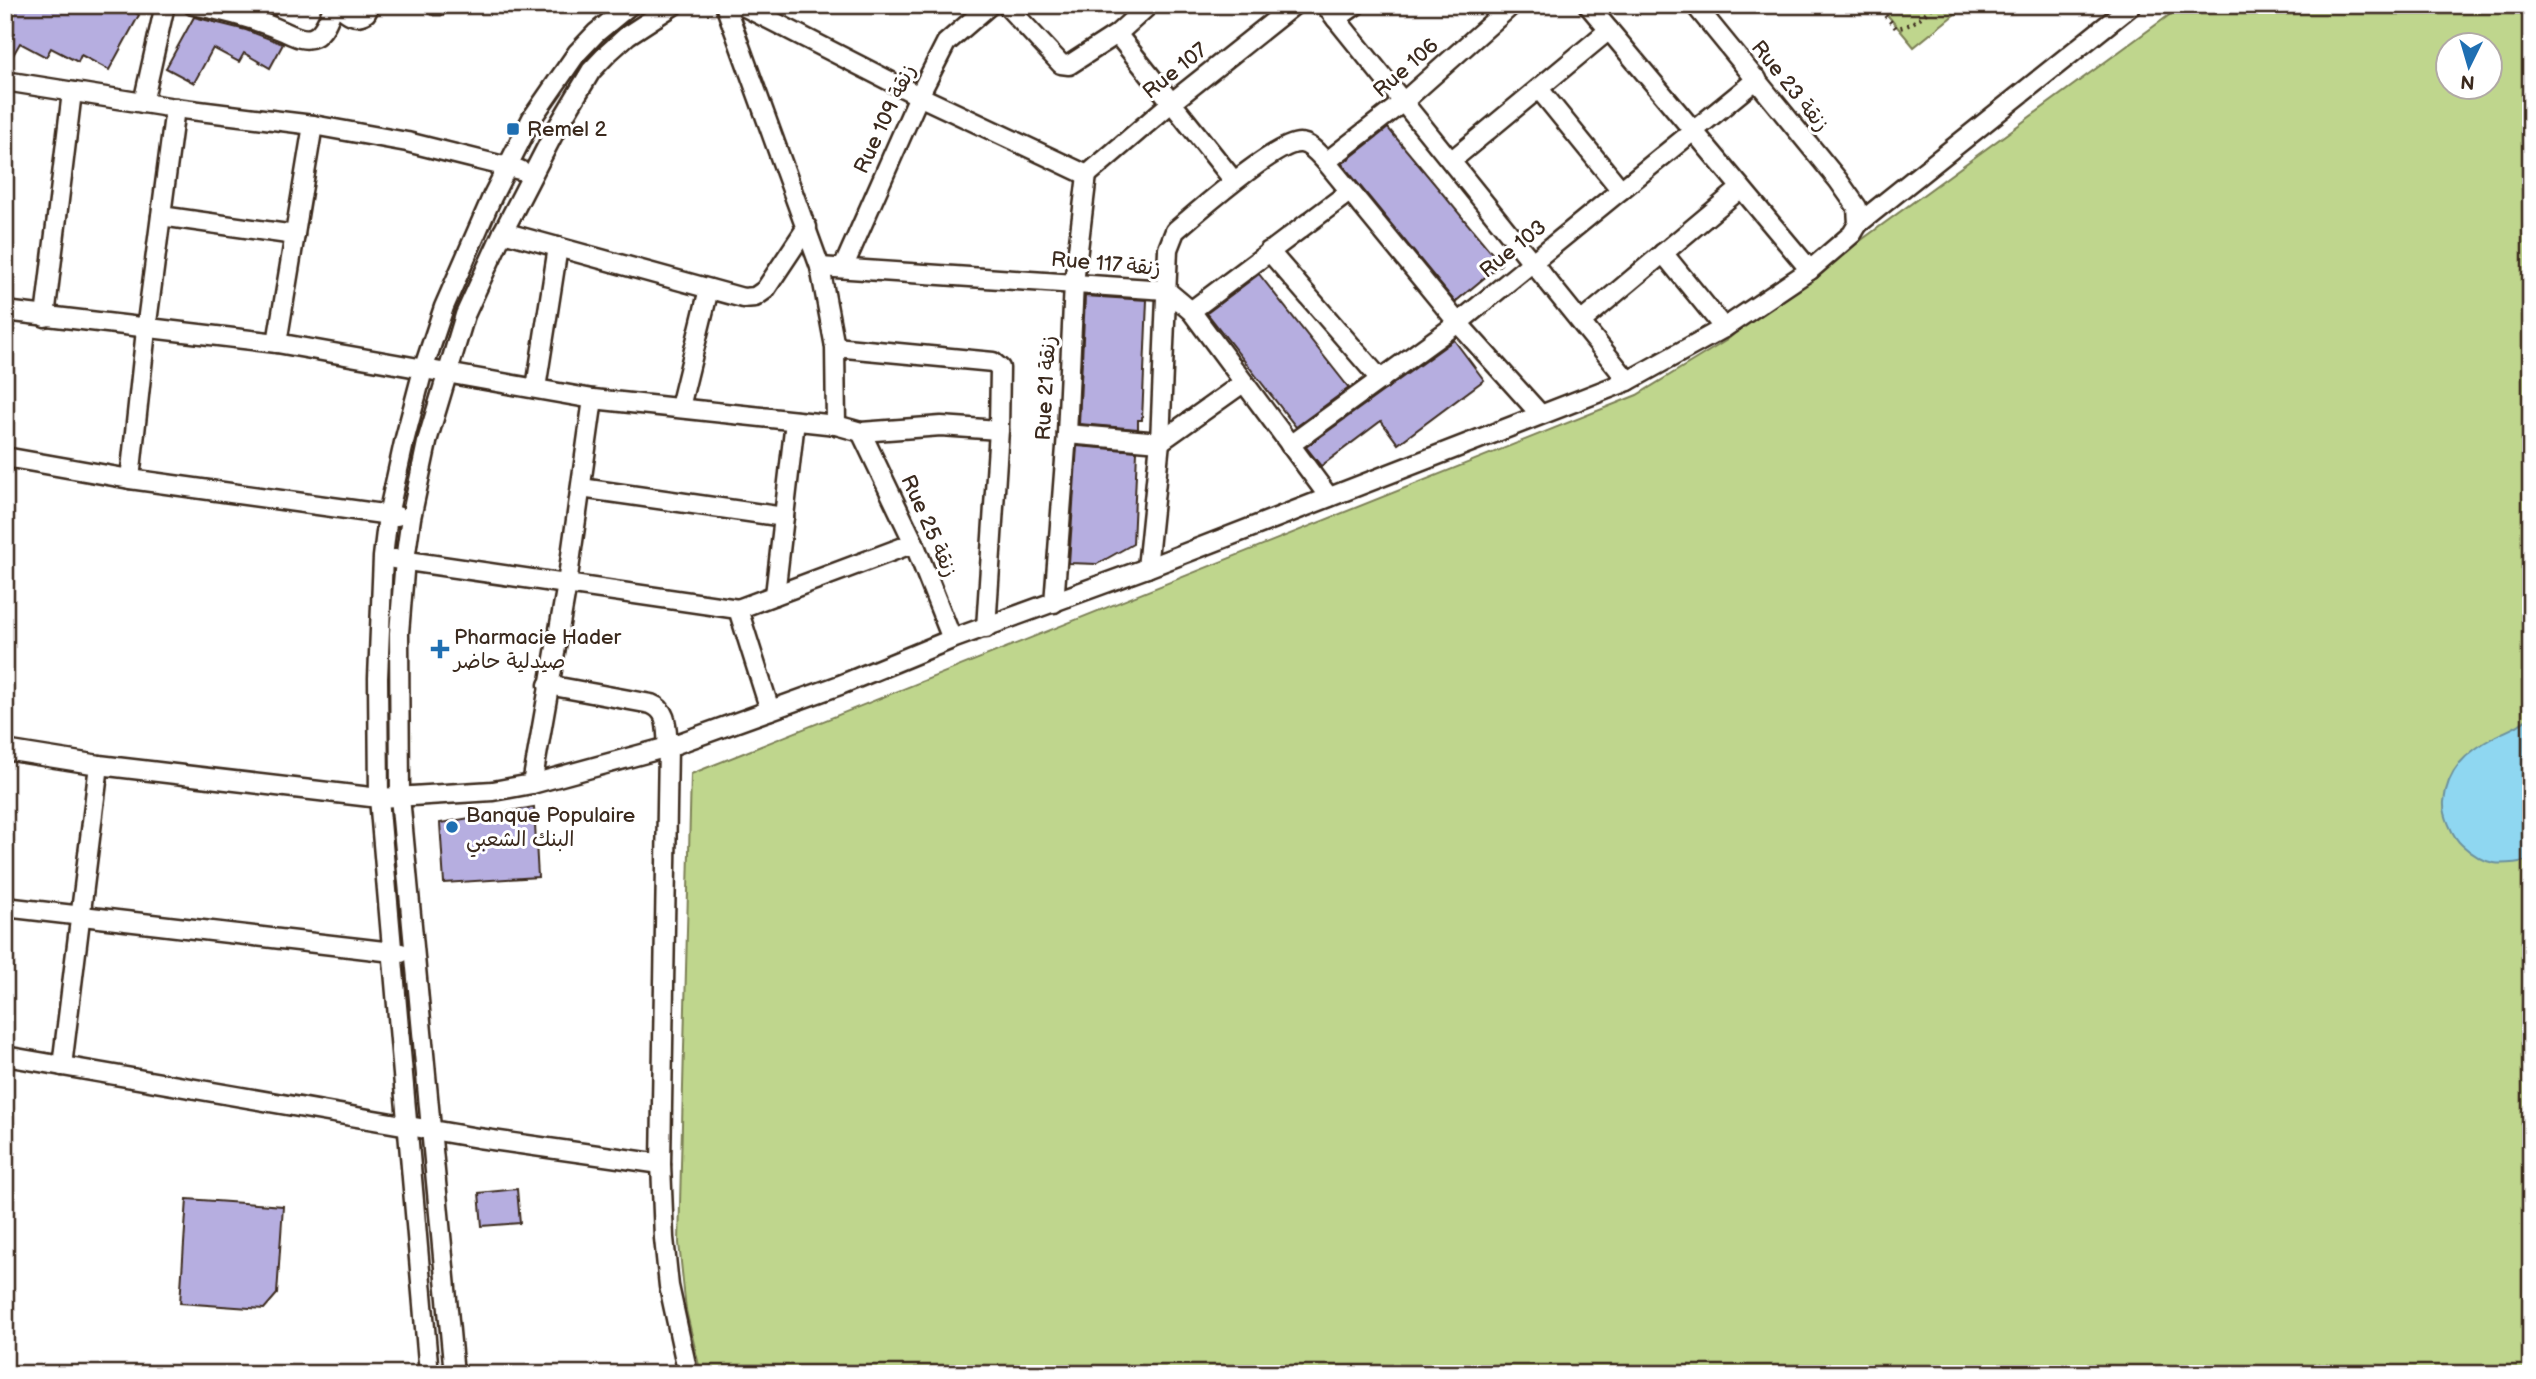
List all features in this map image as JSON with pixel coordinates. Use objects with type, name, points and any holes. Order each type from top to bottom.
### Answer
[{"type":"street","points":[[143,103],[165,5]]},
{"type":"street","points":[[193,5],[232,12],[293,36],[310,39],[323,30],[336,5],[356,17],[366,13],[370,5]]},
{"type":"street","points":[[429,1374],[379,798],[378,678],[383,557],[388,515],[423,370],[444,307],[492,197],[532,118],[577,53],[629,5]]},
{"type":"street","points":[[454,1374],[400,797],[399,633],[411,519],[428,438],[446,373],[465,315],[503,232],[554,133],[591,71],[628,35],[674,5]]},
{"type":"street","points":[[725,5],[820,267],[835,348],[836,425]]},
{"type":"street","points":[[741,5],[919,96],[1087,175]]},
{"type":"street","name":"Rue 109 زنقة","points":[[843,268],[919,96],[946,43],[990,5]]},
{"type":"street","points":[[1006,5],[1061,64],[1075,63],[1117,34],[1149,5]]},
{"type":"street","name":"Rue 107","points":[[1087,175],[1171,103],[1294,5]]},
{"type":"street","points":[[1356,5],[1331,12],[1628,381]]},
{"type":"street","name":"Rue 106","points":[[1326,162],[1403,102],[1512,5]]},
{"type":"street","points":[[1588,5],[1810,271]]},
{"type":"street","name":"Rue 23 زنقة","points":[[1695,5],[1849,196],[1857,207],[1858,224]]},
{"type":"street","points":[[5,750],[99,765],[379,798],[493,791],[668,747],[1147,568],[1628,381],[1724,328],[1810,271],[1852,234],[1858,224],[2132,5]]},
{"type":"street","points":[[1451,161],[1609,30]]},
{"type":"street","points":[[1117,34],[1234,181]]},
{"type":"street","name":"Rue 103","points":[[1290,446],[1458,323],[1757,79]]},
{"type":"street","points":[[5,81],[175,108],[313,125],[407,142],[509,165],[533,175]]},
{"type":"street","points":[[1539,89],[1621,190]]},
{"type":"street","points":[[45,317],[72,92]]},
{"type":"street","points":[[130,479],[175,108]]},
{"type":"street","points":[[277,343],[313,125]]},
{"type":"street","points":[[1147,568],[1160,442],[1168,249],[1175,231],[1234,181],[1291,144],[1308,145],[1326,162],[1458,323],[1540,414]]},
{"type":"street","name":"Rue 21 زنقة","points":[[1054,603],[1067,434],[1074,283],[1087,175]]},
{"type":"street","points":[[1581,323],[1741,188]]},
{"type":"street","points":[[1191,311],[1349,192]]},
{"type":"street","points":[[161,216],[295,235]]},
{"type":"street","points":[[503,232],[743,298],[761,294],[807,227]]},
{"type":"street","points":[[536,388],[558,247]]},
{"type":"street","points":[[1269,251],[1381,380]]},
{"type":"street","points":[[1663,253],[1724,328]]},
{"type":"street","name":"Rue 117 زنقة","points":[[820,267],[1167,290],[1191,311],[1329,497]]},
{"type":"street","points":[[680,407],[709,289]]},
{"type":"street","points":[[5,311],[146,330],[277,343],[593,399],[836,425],[861,432],[942,426],[999,430]]},
{"type":"street","points":[[835,348],[998,364],[1001,373],[999,430],[986,628]]},
{"type":"street","points":[[1067,434],[1160,442],[1243,383]]},
{"type":"street","points":[[532,783],[567,584],[593,399]]},
{"type":"street","points":[[775,595],[795,421]]},
{"type":"street","name":"Rue 25 زنقة","points":[[861,432],[914,543],[952,639]]},
{"type":"street","points":[[5,457],[130,479],[411,519]]},
{"type":"street","points":[[581,488],[784,517]]},
{"type":"street","points":[[383,557],[738,609],[914,543]]},
{"type":"street","points":[[738,609],[771,710]]},
{"type":"street","points":[[548,685],[651,704],[661,708],[664,713],[668,747],[661,1164],[669,1286],[688,1374]]},
{"type":"street","points":[[62,1066],[99,765]]},
{"type":"street","points":[[5,907],[415,955]]},
{"type":"street","points":[[5,1056],[431,1130],[661,1164]]},
{"type":"path","points":[[1876,5],[1896,28],[1916,20],[1935,5]]},
{"type":"green space","points":[[1879,5],[1966,5],[1914,47]]},
{"type":"green space","points":[[2183,5],[2531,5],[2531,1374],[701,1374],[686,1310],[679,1243],[691,774],[1637,395],[1727,340]]},
{"type":"water","points":[[2531,715],[2531,860],[2502,864],[2486,861],[2462,845],[2452,831],[2444,807],[2449,780],[2467,755]]},
{"type":"building","points":[[5,5],[122,5],[139,15],[109,70],[81,55],[78,62],[51,48],[46,57],[20,43],[5,69]]},
{"type":"building","points":[[244,5],[281,5],[275,15]]},
{"type":"building","points":[[194,17],[246,30],[283,44],[270,68],[244,53],[239,62],[213,48],[194,83],[166,68]]},
{"type":"building","points":[[1388,128],[1501,264],[1455,302],[1342,164]]},
{"type":"building","points":[[1259,274],[1349,388],[1296,427],[1207,313]]},
{"type":"building","points":[[1085,296],[1147,300],[1142,420],[1138,420],[1138,429],[1079,424]]},
{"type":"building","points":[[1454,340],[1484,380],[1398,444],[1381,421],[1321,466],[1306,447]]},
{"type":"building","points":[[1077,446],[1137,451],[1133,544],[1097,564],[1069,563]]},
{"type":"building","points":[[534,807],[538,877],[444,883],[440,823]]},
{"type":"building","points":[[517,1189],[520,1223],[482,1226],[479,1193]]},
{"type":"building","points":[[187,1199],[283,1206],[277,1294],[264,1309],[180,1303]]},
{"type":"place","name":"Remel 2","points":[[513,129]]},
{"type":"place","name":"Pharmacie Hader صيدلية حاضر","points":[[440,649]]},
{"type":"place","name":"Banque Populaire البنك الشعبي","points":[[452,827]]}]
